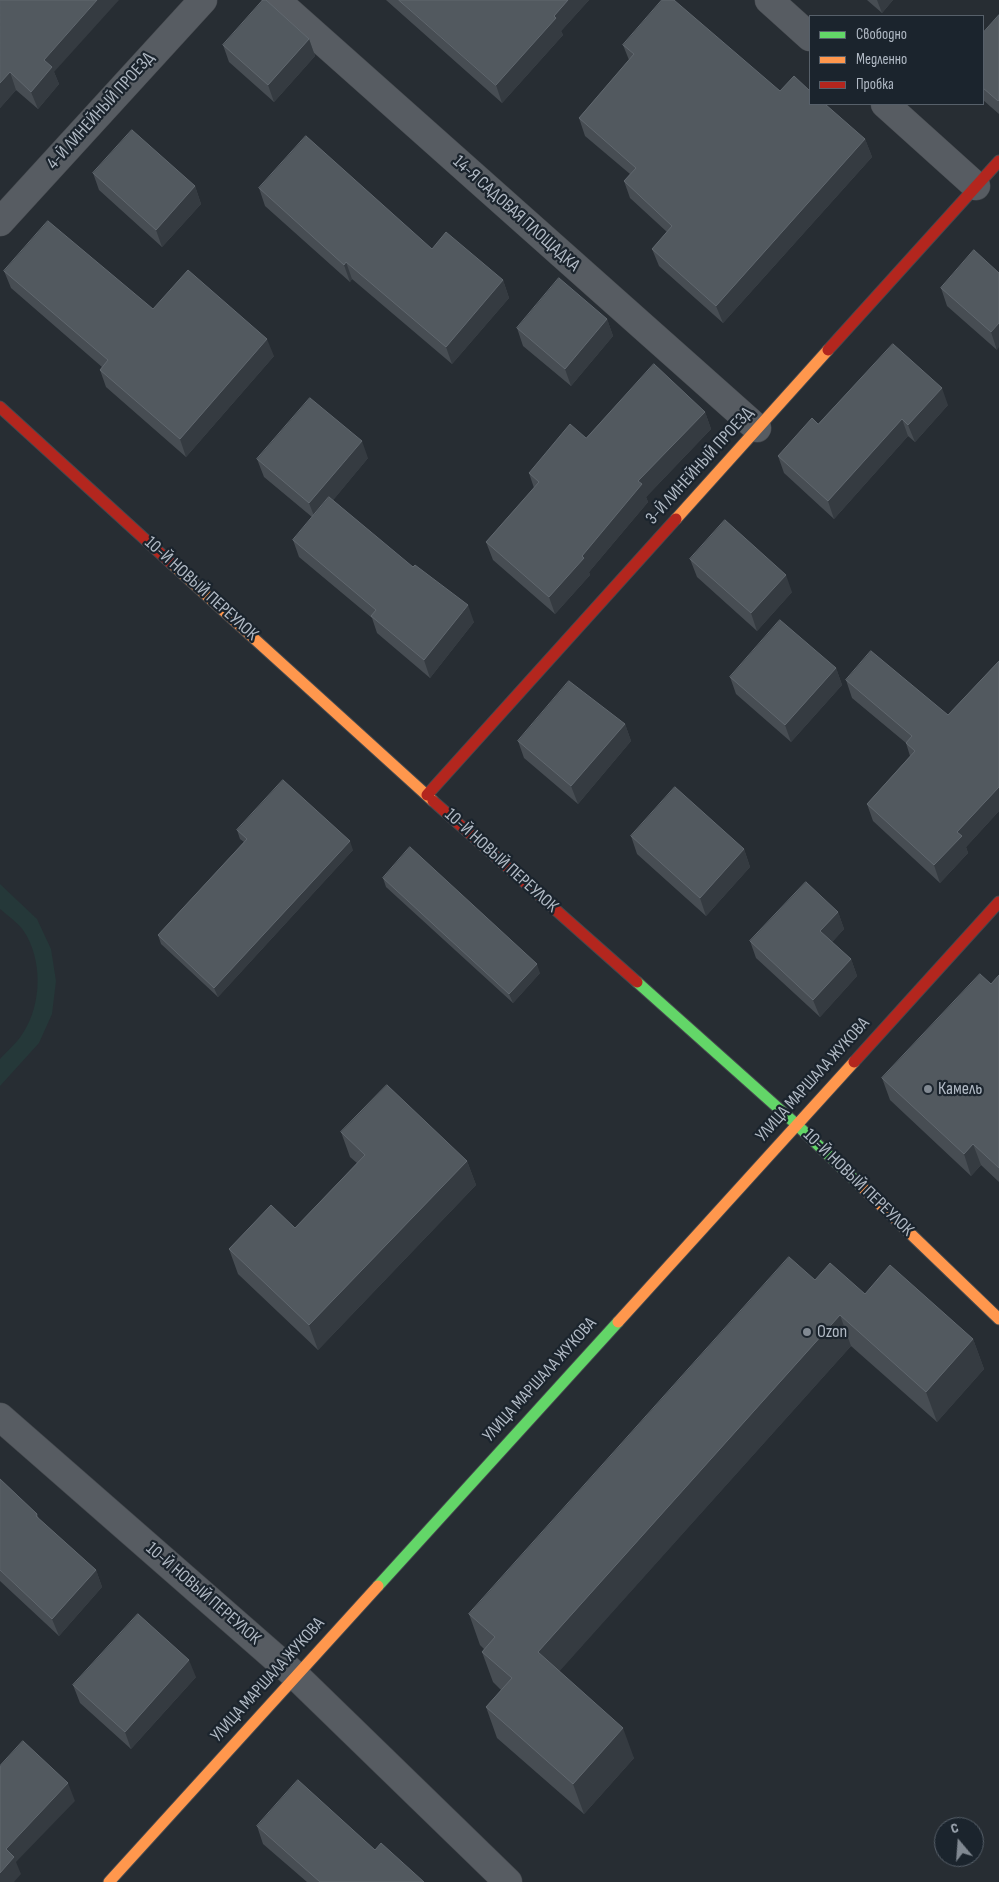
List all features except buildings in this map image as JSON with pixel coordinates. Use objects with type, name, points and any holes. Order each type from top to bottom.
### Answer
[{"type":"street","name":"4-Й ЛИНЕЙНЫЙ ПРОЕЗД","points":[[0,222],[202,0]]},
{"type":"street","name":"14-Я САДОВАЯ ПЛОЩАДКА","points":[[276,0],[757,428]]},
{"type":"street","points":[[769,0],[809,36]]},
{"type":"street","points":[[886,105],[976,186]]},
{"type":"street","name":"3-Й ЛИНЕЙНЫЙ ПРОЕЗД","points":[[428,795],[999,161]]},
{"type":"street","name":"10-Й НОВЫЙ ПЕРЕУЛОК","points":[[0,407],[428,795],[796,1124],[999,1319]]},
{"type":"street","name":"УЛИЦА МАРШАЛА ЖУКОВА","points":[[109,1882],[999,902]]},
{"type":"street","name":"10-Й НОВЫЙ ПЕРЕУЛОК","points":[[0,1417],[296,1676],[508,1882]]},
{"type":"shaded area","points":[[0,884],[37,919],[51,949],[56,981],[52,1014],[39,1043],[0,1086],[0,1059],[18,1040],[29,1021],[34,1009],[38,982],[37,968],[30,942],[21,927],[0,909]]},
{"type":"traffic: fast","points":[[637,982],[796,1124],[862,1187]]},
{"type":"traffic: fast","points":[[378,1586],[618,1322]]},
{"type":"traffic: slow","points":[[676,519],[828,350]]},
{"type":"traffic: slow","points":[[172,564],[433,801]]},
{"type":"traffic: slow","points":[[618,1322],[854,1062]]},
{"type":"traffic: slow","points":[[862,1187],[999,1319]]},
{"type":"traffic: slow","points":[[109,1882],[378,1586]]},
{"type":"traffic: jam","points":[[828,350],[999,161]]},
{"type":"traffic: jam","points":[[0,407],[172,564]]},
{"type":"traffic: jam","points":[[427,795],[676,519]]},
{"type":"traffic: jam","points":[[433,801],[637,982]]},
{"type":"traffic: jam","points":[[854,1062],[999,902]]},
{"type":"place","name":"Камель","points":[[928,1089]]},
{"type":"place","name":"Ozon","points":[[807,1332]]}]
